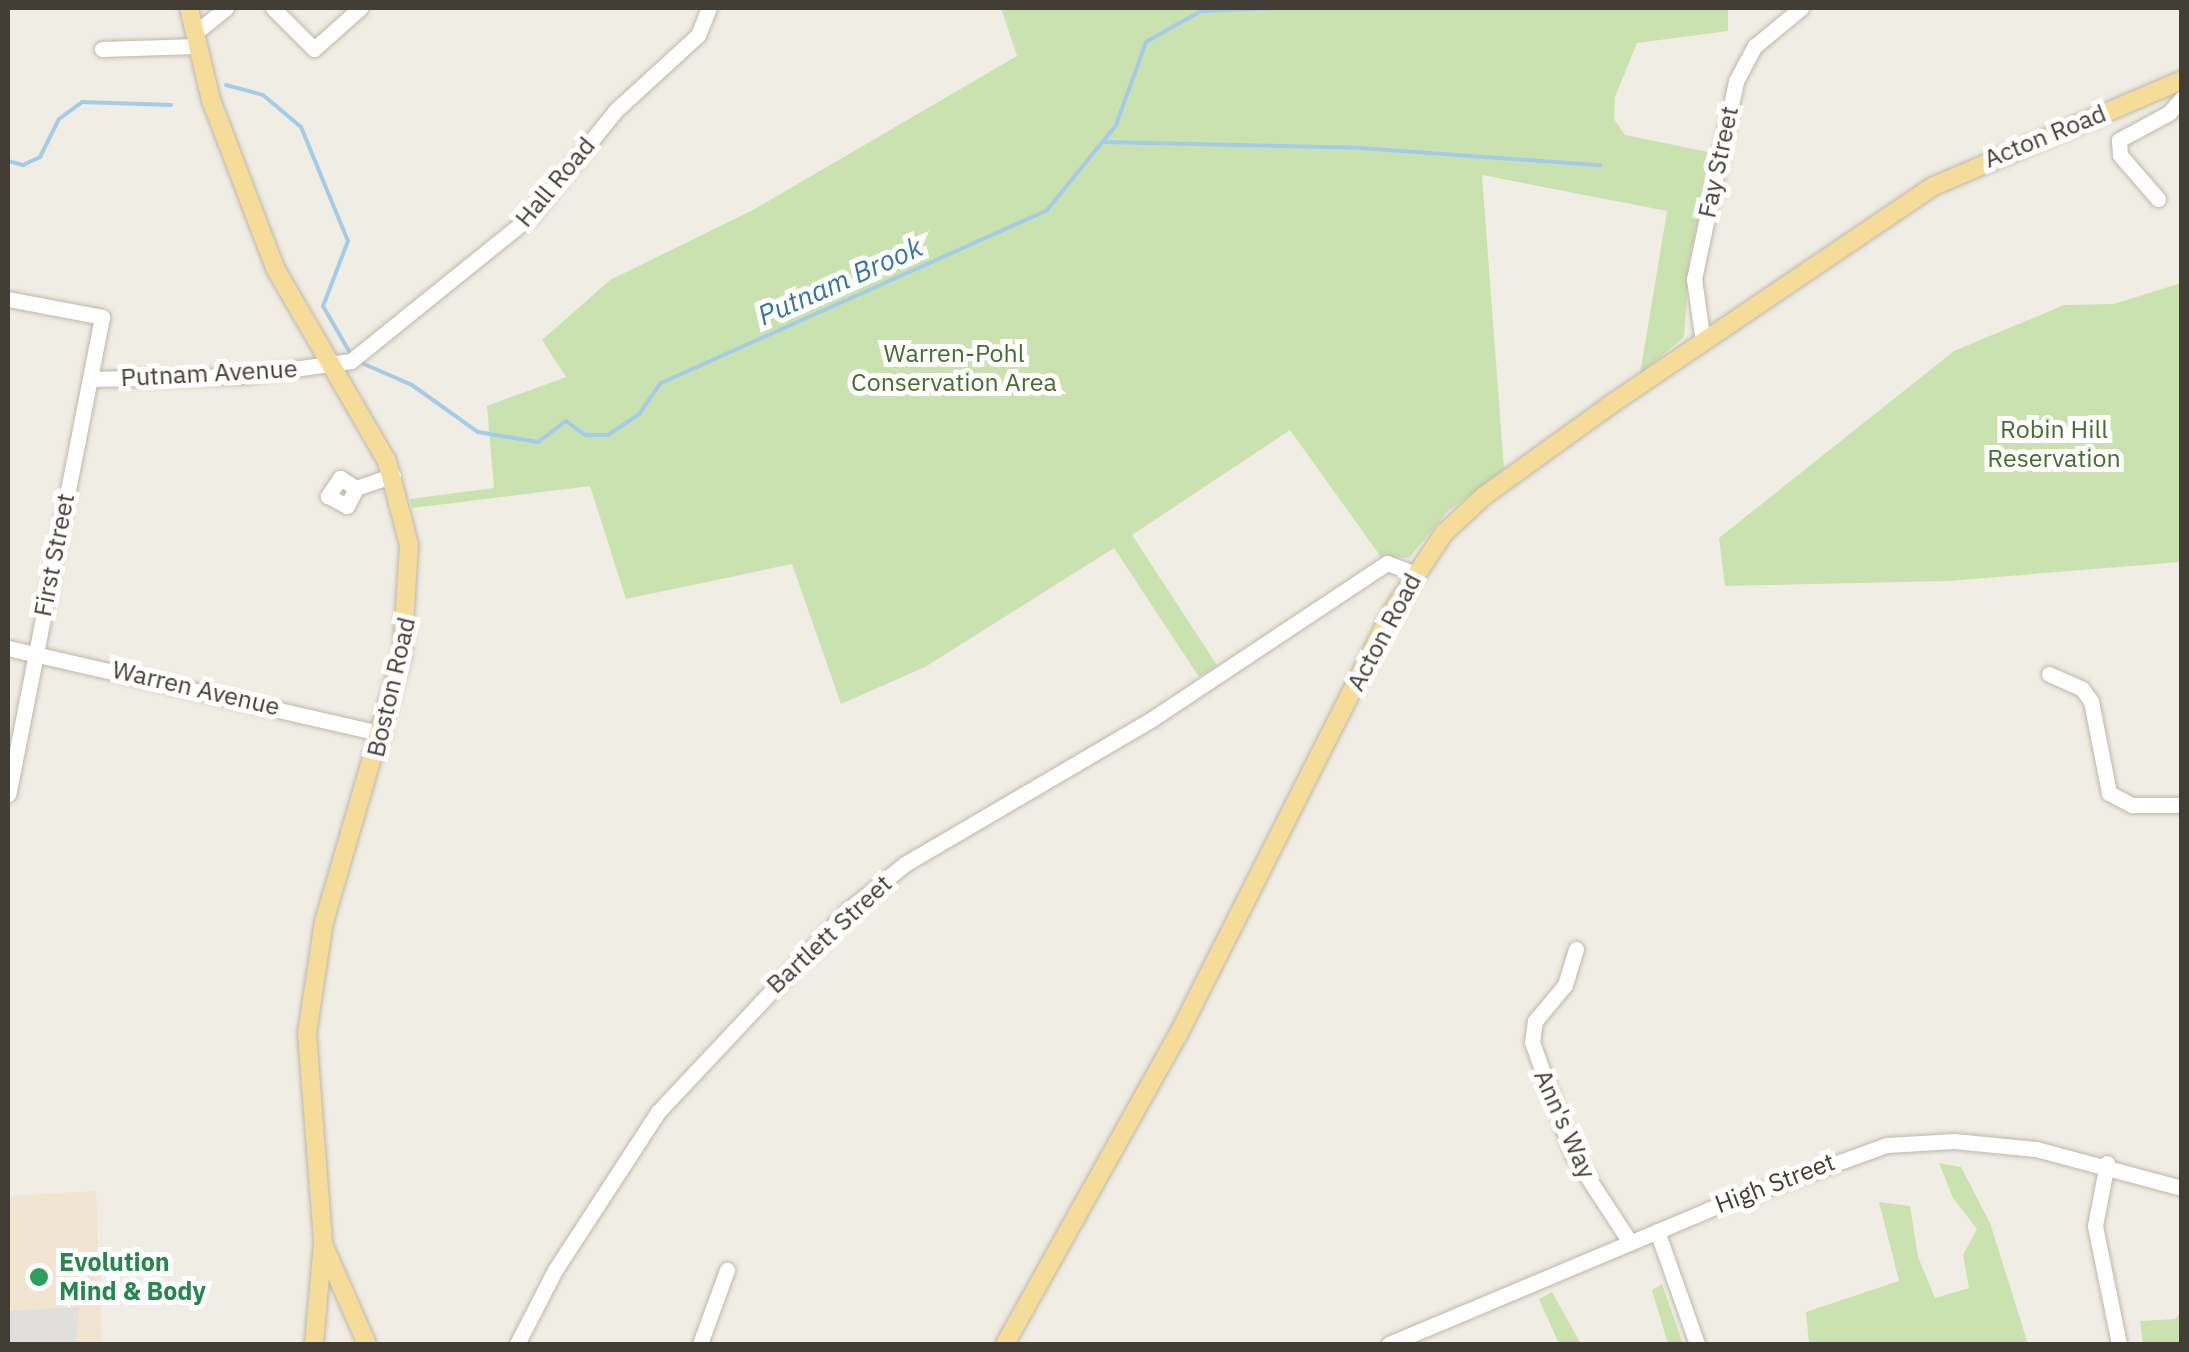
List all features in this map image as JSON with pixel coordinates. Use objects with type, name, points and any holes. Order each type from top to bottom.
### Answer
[{"type":"main road","name":"Boston Road","points":[[189,8],[196,40],[276,268],[394,475],[408,526],[410,601],[383,734],[324,921],[307,1034],[322,1243],[314,1344]]},
{"type":"main road","name":"Acton Road","points":[[1005,1344],[1171,1048],[1413,573],[1484,496],[1934,186],[2182,80]]},
{"type":"main road","points":[[322,1243],[368,1344]]},
{"type":"street","points":[[102,49],[196,40],[226,8]]},
{"type":"street","points":[[273,8],[314,50],[360,8]]},
{"type":"street","name":"Hall Road","points":[[329,367],[352,360],[506,240],[615,111],[698,35],[709,8]]},
{"type":"street","name":"Fay Street","points":[[1703,342],[1694,279],[1736,81],[1755,46],[1800,8]]},
{"type":"street","points":[[2158,198],[2120,155],[2119,140],[2169,113],[2182,98]]},
{"type":"street","name":"First Street","points":[[8,298],[102,317],[8,794]]},
{"type":"street","name":"Putnam Avenue","points":[[90,379],[329,367]]},
{"type":"street","points":[[356,488],[394,475]]},
{"type":"street","name":"Bartlett Street","points":[[517,1344],[555,1270],[658,1112],[848,910],[904,864],[1152,720],[1387,563],[1413,573]]},
{"type":"street","name":"Warren Avenue","points":[[8,648],[383,734]]},
{"type":"street","points":[[2049,674],[2091,701],[2109,793],[2132,805],[2182,805]]},
{"type":"street","name":"Ann's Way","points":[[1576,949],[1565,985],[1535,1021],[1532,1042],[1573,1155],[1630,1242]]},
{"type":"street","name":"High Street","points":[[1389,1344],[1422,1337],[1630,1242],[1843,1157],[1908,1142],[1978,1142],[2108,1163],[2182,1188]]},
{"type":"street","points":[[2108,1163],[2095,1226],[2118,1344]]},
{"type":"street","points":[[1657,1231],[1697,1344]]},
{"type":"street","points":[[700,1344],[727,1270]]},
{"type":"shaded area","points":[[96,1191],[102,1344],[8,1344],[8,1196]]},
{"type":"shaded area","points":[[79,1307],[76,1344],[8,1344],[8,1311]]},
{"type":"green space","name":"Warren-Pohl Conservation Area","points":[[1001,8],[1728,8],[1728,31],[1637,43],[1615,97],[1614,119],[1625,135],[1713,153],[1690,256],[1684,337],[1640,374],[1667,211],[1482,175],[1504,469],[1446,513],[1409,558],[1381,557],[1290,430],[1132,535],[1217,665],[1199,677],[1114,548],[925,667],[841,704],[792,564],[626,599],[590,486],[412,508],[410,499],[494,488],[487,406],[566,377],[542,340],[610,280],[753,210],[1017,56]]},
{"type":"green space","name":"Robin Hill Reservation","points":[[2181,283],[2180,562],[1948,581],[1725,586],[1719,538],[1954,351],[2064,305],[2114,304]]},
{"type":"green space","points":[[1939,1163],[1961,1167],[1990,1223],[2028,1344],[1809,1344],[1806,1312],[1899,1281],[1879,1202],[1910,1206],[1918,1257],[1935,1298],[1969,1288],[1963,1255],[1977,1229],[1953,1198]]},
{"type":"green space","points":[[1662,1284],[1683,1344],[1668,1344],[1652,1290]]},
{"type":"green space","points":[[1552,1292],[1581,1344],[1559,1344],[1539,1299]]},
{"type":"green space","points":[[2181,1312],[2181,1344],[2143,1344],[2140,1321],[2175,1319]]},
{"type":"waterway","name":"Putnam Brook","points":[[364,364],[412,385],[478,432],[538,442],[566,421],[585,435],[608,435],[639,414],[661,383],[1047,210],[1116,125],[1146,42],[1201,11],[1280,8]]},
{"type":"waterway","name":"Putnam Brook","points":[[226,85],[263,95],[301,127],[348,241],[323,306],[349,351]]},
{"type":"waterway","name":"Putnam Brook","points":[[8,161],[23,165],[40,157],[59,119],[82,102],[171,105]]},
{"type":"waterway","points":[[1105,142],[1360,148],[1600,165]]},
{"type":"place","name":"Evolution Mind & Body","points":[[39,1277]]}]
